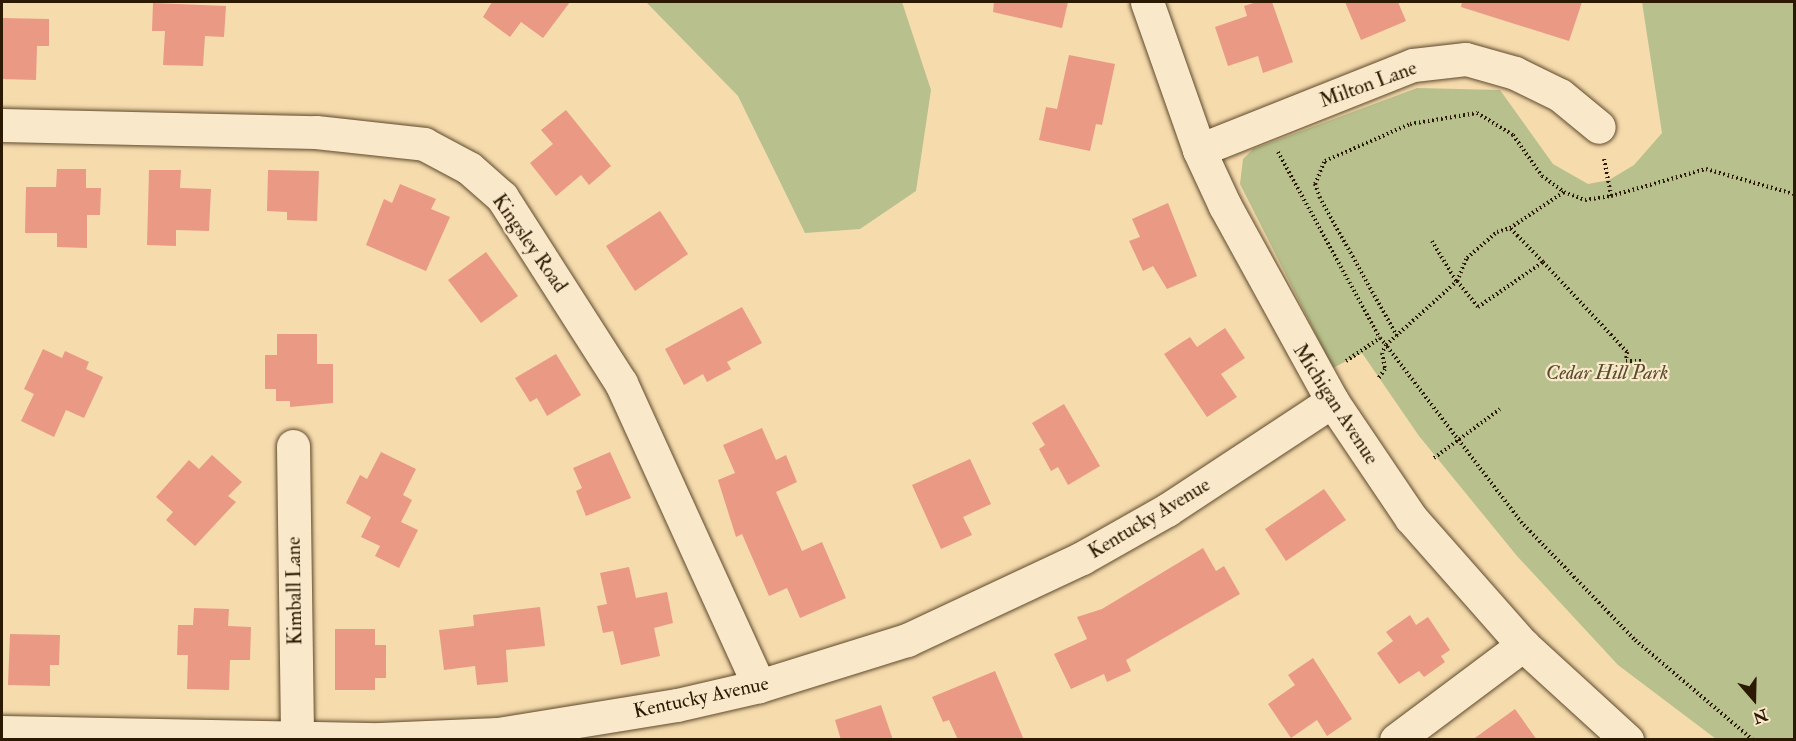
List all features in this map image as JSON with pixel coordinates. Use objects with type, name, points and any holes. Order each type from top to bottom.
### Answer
[{"type":"street","name":"Michigan Avenue","points":[[1147,2],[1199,150],[1324,389],[1412,518],[1523,645],[1627,740]]},
{"type":"street","name":"Milton Lane","points":[[1199,150],[1413,65],[1466,59],[1515,73],[1560,95],[1599,127]]},
{"type":"street","name":"Kingsley Road","points":[[2,125],[316,132],[424,144],[469,168],[502,197],[621,383],[759,686]]},
{"type":"street","name":"Kentucky Avenue","points":[[2,732],[297,736],[498,734],[677,705],[759,686],[907,640],[1082,558],[1167,510],[1324,389]]},
{"type":"street","name":"Kimball Lane","points":[[292,446],[297,736]]},
{"type":"street","points":[[1396,740],[1523,645]]},
{"type":"path","points":[[1397,336],[1320,198],[1315,184],[1325,161],[1410,124],[1477,113],[1513,135],[1542,176],[1564,192],[1585,200],[1611,196],[1706,169],[1794,194]]},
{"type":"path","points":[[1264,124],[1380,338],[1456,441],[1522,523],[1634,639],[1750,739]]},
{"type":"path","points":[[1599,127],[1611,196]]},
{"type":"path","points":[[1378,379],[1385,369],[1382,353],[1386,345],[1457,281],[1467,258],[1497,232],[1510,228],[1564,192]]},
{"type":"path","points":[[1510,228],[1627,352],[1626,361],[1643,361]]},
{"type":"path","points":[[1432,241],[1457,281],[1478,308],[1543,262]]},
{"type":"path","points":[[1324,389],[1380,338]]},
{"type":"path","points":[[1434,458],[1500,409]]},
{"type":"green space","points":[[646,2],[902,2],[931,90],[916,191],[860,229],[805,233],[738,96]]},
{"type":"green space","name":"Cedar Hill Park","points":[[1642,2],[1794,2],[1794,739],[1716,739],[1618,665],[1517,556],[1419,436],[1362,353],[1333,368],[1240,184],[1243,159],[1253,149],[1417,88],[1500,90],[1553,164],[1588,184],[1609,180],[1634,165],[1662,133]]},
{"type":"building","points":[[492,2],[570,2],[543,38],[521,22],[510,37],[483,17]]},
{"type":"building","points":[[994,2],[1068,2],[1062,28],[993,12]]},
{"type":"building","points":[[1257,2],[1272,2],[1293,62],[1263,73],[1258,56],[1228,66],[1215,27],[1247,16],[1244,6]]},
{"type":"building","points":[[1345,2],[1398,2],[1406,21],[1361,40]]},
{"type":"building","points":[[1462,2],[1582,2],[1569,41],[1461,7]]},
{"type":"building","points":[[153,3],[226,6],[224,37],[205,36],[203,66],[163,65],[165,31],[152,31]]},
{"type":"building","points":[[2,18],[49,19],[49,46],[37,46],[36,80],[2,79]]},
{"type":"building","points":[[1069,55],[1115,64],[1102,125],[1096,124],[1090,151],[1039,140],[1046,107],[1057,109]]},
{"type":"building","points":[[566,110],[611,166],[589,185],[581,175],[556,196],[530,163],[553,144],[541,130]]},
{"type":"building","points":[[57,169],[86,169],[86,188],[101,188],[100,215],[87,215],[87,248],[57,247],[57,233],[25,233],[26,187],[56,187]]},
{"type":"building","points":[[149,170],[181,170],[180,188],[211,189],[209,231],[176,230],[176,246],[147,245]]},
{"type":"building","points":[[268,170],[319,171],[317,221],[287,220],[287,212],[267,211]]},
{"type":"building","points":[[400,184],[436,199],[431,209],[450,217],[426,271],[366,245],[384,199],[392,203]]},
{"type":"building","points":[[1168,203],[1197,276],[1167,289],[1153,266],[1143,271],[1129,241],[1140,237],[1132,219]]},
{"type":"building","points":[[660,211],[688,254],[635,291],[606,246]]},
{"type":"building","points":[[486,252],[518,296],[481,323],[448,280]]},
{"type":"building","points":[[742,307],[762,343],[727,362],[731,369],[707,382],[703,374],[684,385],[665,349]]},
{"type":"building","points":[[1225,328],[1245,358],[1221,374],[1237,397],[1207,417],[1164,354],[1190,337],[1197,347]]},
{"type":"building","points":[[277,334],[317,334],[317,364],[333,364],[333,403],[290,407],[290,401],[276,401],[276,389],[265,389],[265,355],[277,355]]},
{"type":"building","points":[[43,349],[62,358],[65,351],[89,362],[86,369],[103,377],[84,418],[66,410],[54,437],[21,421],[34,394],[24,389]]},
{"type":"building","points":[[556,354],[581,395],[547,416],[537,398],[530,402],[515,378]]},
{"type":"building","points":[[1064,404],[1100,466],[1068,485],[1058,467],[1051,471],[1039,449],[1045,445],[1032,423]]},
{"type":"building","points":[[762,428],[776,460],[786,455],[797,482],[776,492],[802,551],[822,542],[846,598],[800,618],[787,588],[769,596],[742,534],[736,537],[718,480],[735,473],[723,445]]},
{"type":"building","points":[[381,452],[416,469],[403,495],[412,500],[401,522],[418,530],[399,568],[375,556],[380,546],[361,537],[371,517],[346,503],[360,475],[367,479]]},
{"type":"building","points":[[610,452],[631,498],[586,516],[576,491],[582,488],[573,468]]},
{"type":"building","points":[[212,455],[242,482],[228,496],[236,502],[195,546],[166,520],[173,512],[156,497],[189,460],[199,469]]},
{"type":"building","points":[[970,459],[991,504],[963,517],[972,535],[941,549],[912,485]]},
{"type":"building","points":[[1324,489],[1346,520],[1286,561],[1265,529]]},
{"type":"building","points":[[1203,548],[1216,571],[1224,566],[1240,594],[1126,660],[1131,671],[1107,682],[1104,674],[1071,689],[1054,654],[1087,639],[1077,617],[1102,609]]},
{"type":"building","points":[[629,567],[636,598],[667,592],[673,623],[654,628],[660,656],[621,665],[613,631],[603,633],[597,606],[607,604],[600,573]]},
{"type":"building","points":[[540,607],[545,646],[506,650],[508,682],[477,685],[475,666],[444,670],[439,630],[474,626],[473,615]]},
{"type":"building","points":[[194,608],[229,609],[228,626],[251,627],[250,660],[230,660],[229,690],[187,689],[188,655],[177,655],[178,625],[193,625]]},
{"type":"building","points":[[1410,615],[1416,625],[1428,617],[1450,650],[1441,656],[1445,662],[1424,677],[1419,671],[1399,684],[1377,653],[1393,641],[1386,632]]},
{"type":"building","points":[[335,629],[375,629],[375,645],[386,645],[386,678],[375,678],[375,690],[335,690]]},
{"type":"building","points":[[10,634],[60,635],[59,665],[50,665],[50,686],[8,685]]},
{"type":"building","points":[[1313,658],[1352,719],[1327,736],[1317,720],[1291,738],[1268,704],[1295,685],[1288,675]]},
{"type":"building","points":[[995,671],[1024,740],[958,740],[949,720],[943,722],[932,697]]},
{"type":"building","points":[[881,705],[893,740],[841,740],[835,720]]},
{"type":"building","points":[[1515,709],[1537,740],[1472,740]]}]
